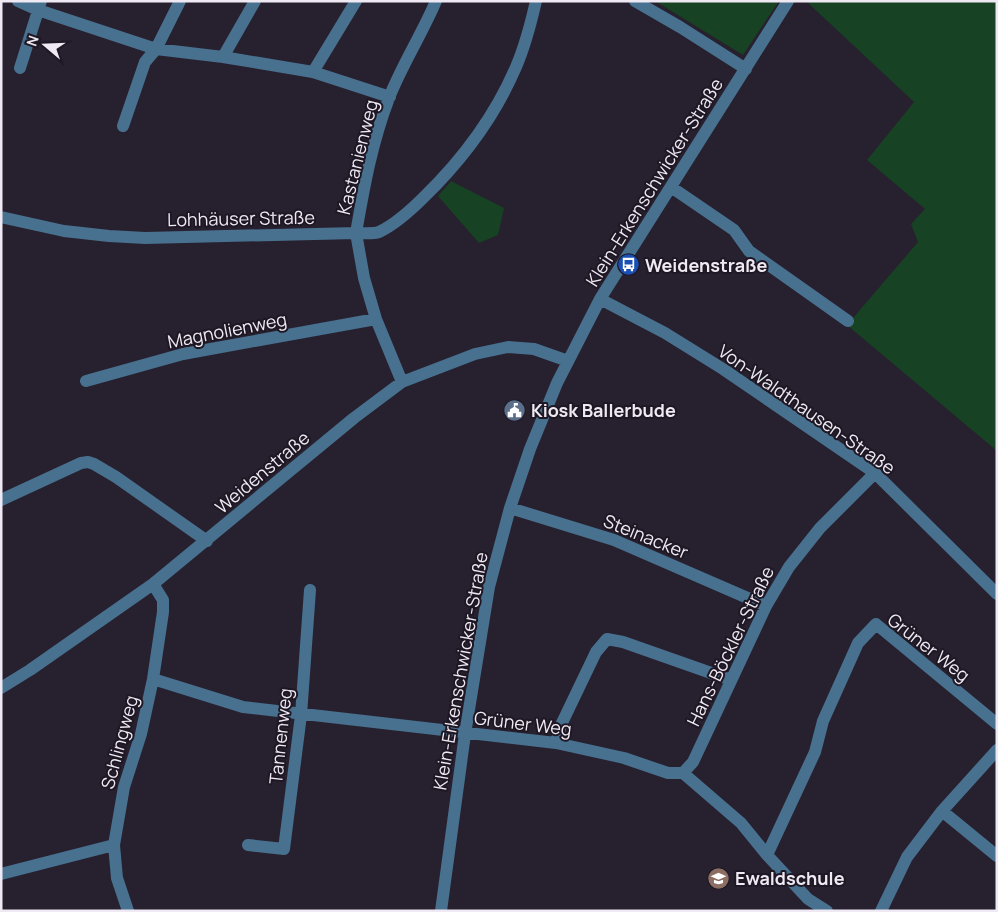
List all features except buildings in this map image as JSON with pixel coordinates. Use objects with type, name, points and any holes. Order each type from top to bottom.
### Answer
[{"type":"street","points":[[18,1],[40,6],[156,49],[223,57],[313,72],[390,97]]},
{"type":"street","points":[[123,126],[145,62],[156,49],[180,1]]},
{"type":"street","points":[[223,57],[255,1]]},
{"type":"street","points":[[313,72],[356,1]]},
{"type":"street","name":"Kastanienweg","points":[[436,1],[390,97],[376,138],[365,182],[356,233],[377,233],[394,223],[440,181],[473,143],[496,106],[516,67],[529,30],[536,1]]},
{"type":"street","points":[[635,1],[746,69]]},
{"type":"street","name":"Klein-Erkenschwicker-Straße","points":[[441,911],[465,734],[489,587],[510,508],[552,392],[600,298],[788,1]]},
{"type":"street","points":[[20,68],[40,6]]},
{"type":"street","points":[[671,187],[734,230],[749,251],[848,321]]},
{"type":"street","name":"Lohhäuser Straße","points":[[1,218],[64,231],[136,238],[356,233]]},
{"type":"street","points":[[356,233],[364,278],[376,319],[402,382]]},
{"type":"street","name":"Von-Waldthausen-Straße","points":[[600,298],[665,333],[723,369],[875,473],[997,594]]},
{"type":"street","name":"Magnolienweg","points":[[86,381],[183,354],[376,319]]},
{"type":"street","name":"Weidenstraße","points":[[1,688],[30,670],[153,584],[354,418],[402,382],[475,354],[508,347],[534,349],[568,361]]},
{"type":"street","points":[[1,500],[81,463],[88,462],[116,477],[207,541]]},
{"type":"street","name":"Hans-Böckler-Straße","points":[[683,773],[693,762],[766,606],[789,567],[820,528],[875,473]]},
{"type":"street","name":"Steinacker","points":[[510,508],[614,540],[766,606]]},
{"type":"street","name":"Schlingweg","points":[[128,911],[117,878],[114,845],[124,787],[141,734],[153,679],[163,612],[163,600],[153,584]]},
{"type":"street","name":"Tannenweg","points":[[248,845],[284,849],[301,715],[310,590]]},
{"type":"street","name":"Grüner Weg","points":[[766,855],[815,752],[822,721],[858,643],[876,624],[997,724]]},
{"type":"street","points":[[556,743],[561,725],[596,652],[606,639],[623,642],[731,680]]},
{"type":"street","name":"Grüner Weg","points":[[153,679],[243,707],[556,743],[624,758],[668,773],[683,773],[741,823],[766,855],[808,899],[827,911]]},
{"type":"street","points":[[881,911],[907,857],[942,811],[997,750]]},
{"type":"street","points":[[942,811],[997,856]]},
{"type":"street","points":[[1,874],[114,845]]},
{"type":"green space","points":[[655,1],[779,1],[743,55]]},
{"type":"green space","points":[[806,1],[997,1],[997,451],[847,325],[918,242],[911,224],[925,209],[867,160],[914,102]]},
{"type":"green space","points":[[451,181],[504,208],[498,235],[479,243],[438,196]]},
{"type":"place","name":"Weidenstraße","points":[[629,265]]},
{"type":"place","name":"Kiosk Ballerbude","points":[[515,410]]},
{"type":"place","name":"Ewaldschule","points":[[719,878]]}]
